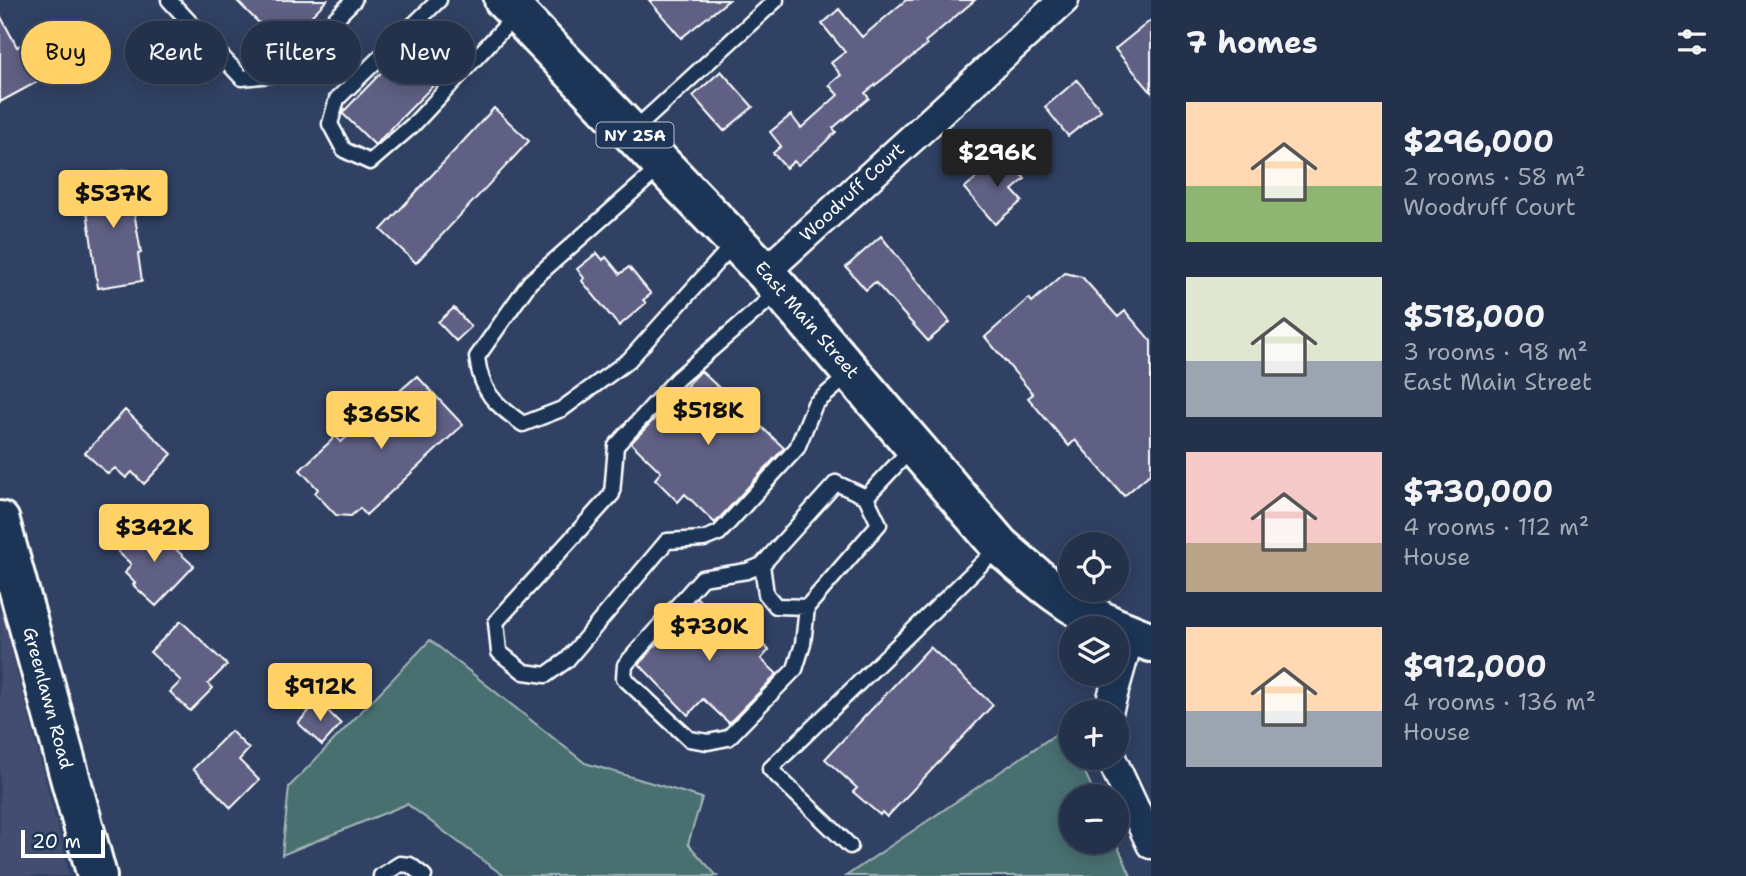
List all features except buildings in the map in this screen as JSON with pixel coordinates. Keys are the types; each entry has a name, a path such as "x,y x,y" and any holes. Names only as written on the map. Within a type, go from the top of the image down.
{"main road":[{"name":"East Main Street","path":"511,7 773,281 1000,546 1044,585 1089,616"},
{"name":"Greenlawn Road","path":"0,521 97,876"}],"street":[{"name":"Woodruff Court","path":"773,281 1064,0"},
{"path":"1117,770 1151,844"}],"lane":[{"path":"169,0 242,78 280,74 354,0"},
{"path":"439,0 337,99 330,124 344,150 370,162 414,124 488,46 511,7"},
{"path":"632,132 775,0"},
{"path":"664,164 530,282 477,357 479,376 494,404 523,424 562,409 629,360 736,241"},
{"path":"773,281 616,446 612,494 496,622 499,652 524,672 535,674 546,675 567,660 667,541 704,539 719,533 797,448 816,404 853,372"},
{"path":"866,497 914,446"},
{"path":"836,483 866,497 879,524 807,607 803,645 795,669 728,738 708,742 689,738 624,678 625,665 702,578 747,571 762,565 836,483"},
{"path":"850,846 770,769 1000,546"},
{"path":"762,565 766,594 776,606 807,607"},
{"path":"382,876 400,864 410,865 424,876"}],"shaded area":[{"path":"0,606 62,844 69,876 0,876"}],"green space":[{"path":"430,640 585,763 702,798 688,844 717,876 504,876 407,804 282,855 289,787"},
{"path":"1059,732 1059,770 1084,770 1090,784 1059,784 1059,854 1121,854 1131,876 846,876"}]}
